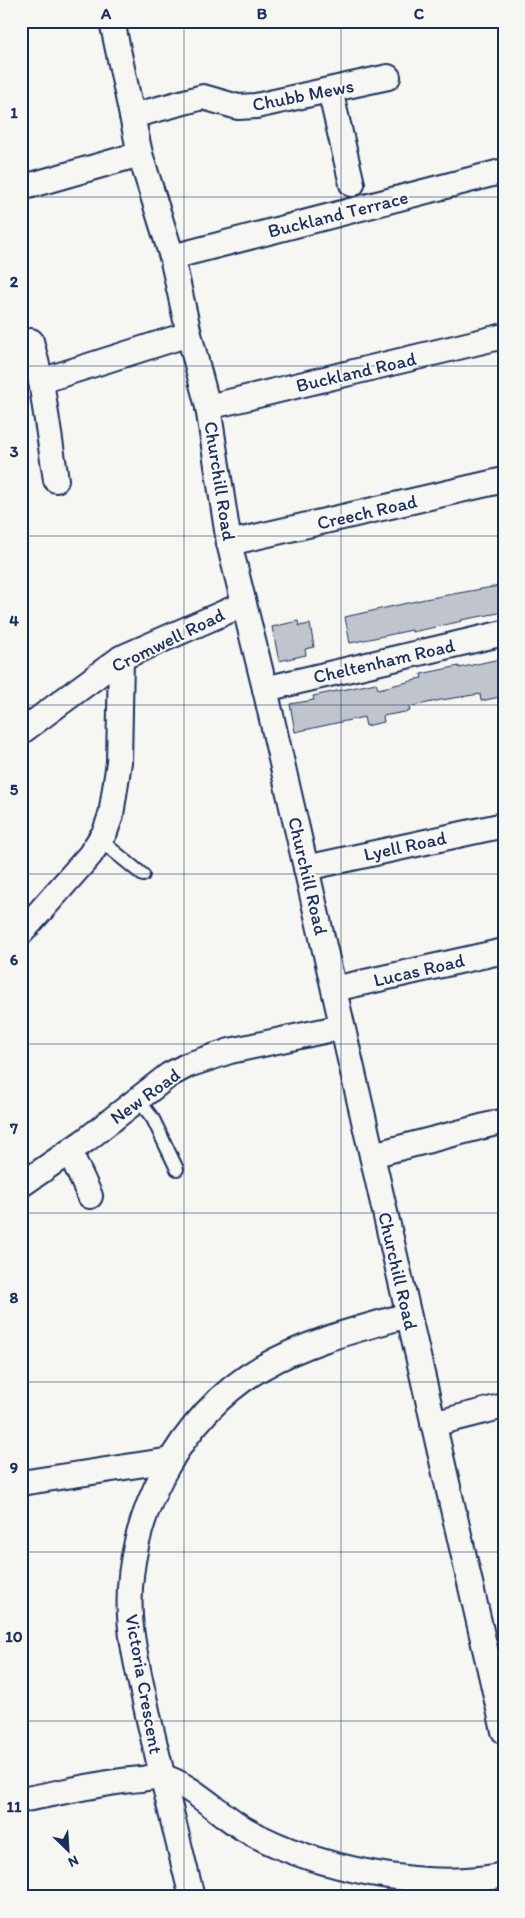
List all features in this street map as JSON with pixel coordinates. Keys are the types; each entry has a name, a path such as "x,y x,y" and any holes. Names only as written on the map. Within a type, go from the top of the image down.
{"street":[{"name":"Churchill Road","path":"112,21 140,154 172,256 189,334 208,407 229,542 265,689 504,1732"},
{"name":"Chubb Mews","path":"132,116 203,97 238,107 256,106 388,77"},
{"path":"330,90 352,184"},
{"path":"21,188 140,154"},
{"name":"Buckland Terrace","path":"172,256 504,171"},
{"path":"40,381 189,334"},
{"name":"Buckland Road","path":"208,407 504,336"},
{"path":"31,341 40,381 56,480"},
{"name":"Creech Road","path":"229,542 504,480"},
{"name":"Cromwell Road","path":"21,732 121,658 244,604"},
{"name":"Cheltenham Road","path":"265,689 504,633"},
{"path":"21,933 85,861 100,840 111,815 119,762 121,658"},
{"name":"Lyell Road","path":"306,868 504,825"},
{"name":"Lucas Road","path":"334,989 504,951"},
{"name":"New Road","path":"21,1185 70,1152 169,1075 188,1065 230,1051 342,1027"},
{"path":"372,1155 504,1121"},
{"path":"70,1152 90,1196"},
{"name":"Victoria Crescent","path":"408,1315 303,1347 262,1367 220,1399 185,1438 158,1484 142,1526 133,1562 130,1588 130,1616 135,1652 162,1777 183,1785 246,1830 305,1856 367,1872 431,1880 464,1880 504,1875"},
{"path":"433,1424 504,1406"},
{"path":"21,1483 171,1460"},
{"path":"21,1800 130,1780 162,1777 192,1897"}],"lane":[{"path":"100,840 143,875"},
{"path":"138,1099 153,1119 177,1169"}],"building":[{"path":"504,585 504,612 350,643 345,617 425,599"},
{"path":"298,621 299,626 310,624 314,647 305,649 306,655 279,661 272,627"},
{"path":"504,658 504,696 481,701 480,694 441,700 409,707 410,711 383,716 384,722 366,726 364,717 295,732 290,704 314,700 313,696 376,683 378,689 422,678 421,674"}]}
